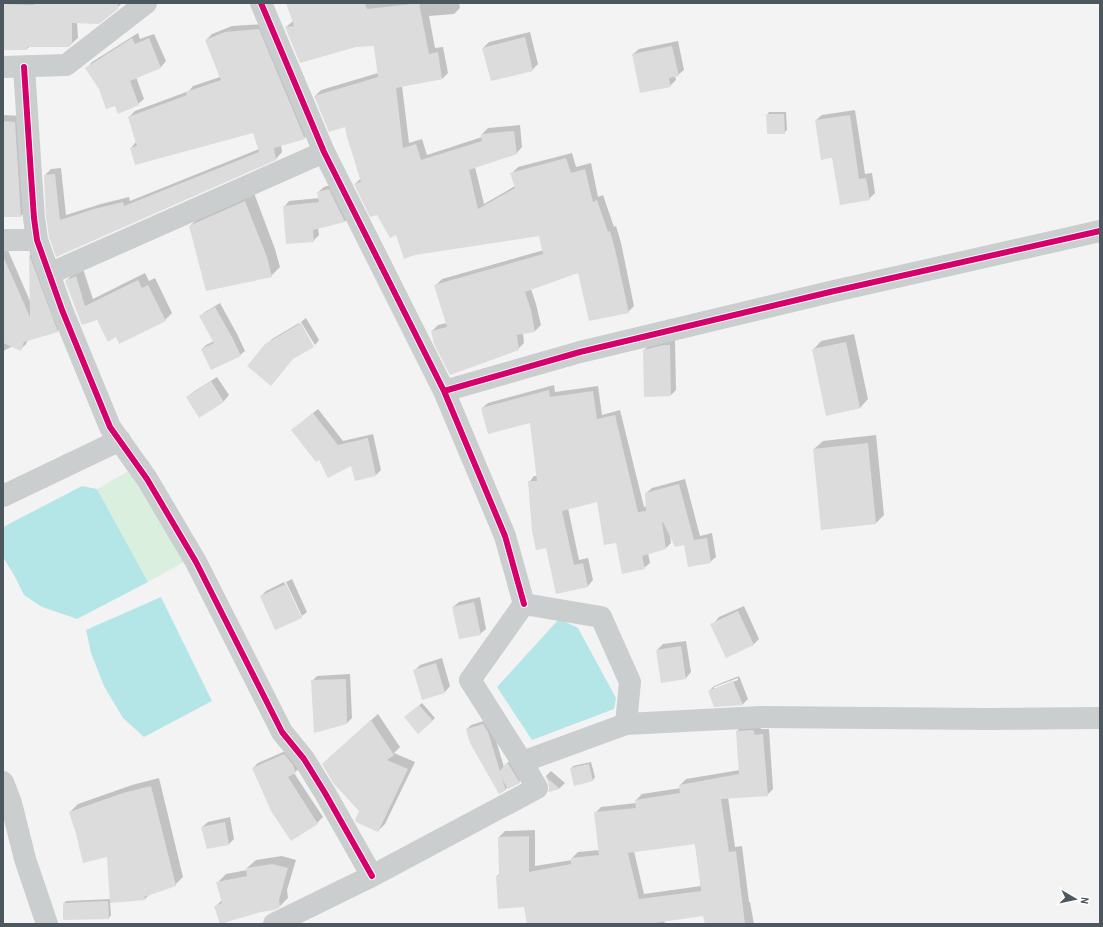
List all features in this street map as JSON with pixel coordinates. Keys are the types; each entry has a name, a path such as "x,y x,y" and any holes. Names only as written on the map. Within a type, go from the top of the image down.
{"street":[{"path":"146,3 66,65 14,67 30,175 37,240 62,310 110,427 147,479 196,562 282,732 304,759 372,876"},
{"path":"261,3 324,152 444,391 505,536 524,604"},
{"path":"49,274 324,152"},
{"path":"444,391 580,352 845,289 1100,231"},
{"path":"3,240 37,240"},
{"path":"3,496 120,440"},
{"path":"524,604 601,617 630,682 626,724"},
{"path":"274,924 372,876 537,788 470,680 524,604"},
{"path":"522,762 626,724 761,717 986,719 1100,718"},
{"path":"3,782 11,803 25,859 47,924"}],"green space":[{"path":"148,460 199,554 148,582 97,489"}],"water":[{"path":"82,486 97,489 148,582 77,619 42,607 24,595 3,557 3,530 5,526"},
{"path":"161,597 212,701 144,737 123,718 104,686 91,653 86,630"},
{"path":"559,619 578,628 616,698 614,709 532,740 497,687"}],"building":[{"path":"35,3 118,3 118,9 99,24 72,23 72,44 69,47 27,47 27,50 3,50 3,4 34,5"},
{"path":"286,3 365,3 367,9 419,3 429,54 438,52 442,79 396,88 403,148 416,144 421,160 482,141 481,134 514,131 517,154 469,170 478,209 515,188 510,173 566,158 571,173 585,169 593,202 597,200 608,232 610,231 629,313 589,321 578,273 525,292 531,310 535,332 517,335 519,350 450,375 434,344 431,331 447,327 434,285 543,254 539,236 415,255 404,259 396,235 390,238 377,215 370,217 354,184 361,182 345,127 329,132 314,96 378,77 374,46 356,47 300,63 285,27 294,26"},
{"path":"259,29 305,139 274,148 276,160 56,257 49,237 46,217 44,175 55,174 60,220 94,209 123,202 124,206 259,152 253,133 135,165 130,148 137,146 128,117 187,95 186,92 221,80 205,40 225,32"},
{"path":"525,37 533,71 491,81 482,48"},
{"path":"132,38 135,44 149,38 161,68 130,81 139,105 118,114 115,106 106,109 99,89 85,68"},
{"path":"672,46 679,76 669,78 671,87 640,93 632,54"},
{"path":"766,114 784,114 785,134 767,134"},
{"path":"850,115 859,179 866,178 870,200 840,205 832,158 821,160 815,120"},
{"path":"3,121 15,122 21,217 3,217"},
{"path":"329,189 345,222 313,230 314,242 286,244 283,206 319,202 317,192"},
{"path":"245,201 267,257 272,277 206,291 189,226"},
{"path":"29,254 58,332 24,342 21,351 3,343 3,256 30,317"},
{"path":"76,276 85,306 138,280 142,288 148,285 166,321 119,344 116,337 108,342 97,320 82,325 65,281"},
{"path":"215,307 241,356 211,370 201,349 214,343 199,316"},
{"path":"301,323 314,347 293,359 271,386 247,366 265,344"},
{"path":"846,342 860,408 826,416 812,349"},
{"path":"670,345 671,396 644,397 643,350"},
{"path":"211,381 224,402 199,418 186,397"},
{"path":"549,390 550,397 593,391 597,419 615,415 638,512 646,511 645,493 679,484 694,540 707,538 711,563 688,567 684,545 675,547 662,522 666,549 642,556 645,569 622,574 616,543 604,545 597,502 562,511 574,565 583,563 588,587 556,594 546,548 536,550 532,531 528,481 537,481 530,423 488,434 481,408"},
{"path":"313,413 338,445 368,438 376,476 355,481 351,466 328,478 319,460 316,462 291,430"},
{"path":"868,443 876,524 821,530 813,449"},
{"path":"286,584 302,618 275,630 260,596"},
{"path":"474,602 481,635 459,639 452,607"},
{"path":"738,611 754,645 726,658 710,624"},
{"path":"681,646 686,679 661,683 656,650"},
{"path":"436,663 445,693 422,700 413,670"},
{"path":"346,679 347,724 314,733 311,680"},
{"path":"733,681 743,705 714,707 708,691"},
{"path":"419,705 433,721 418,734 404,717"},
{"path":"371,720 394,755 387,760 408,769 378,832 356,822 355,820 359,811 334,784 322,764"},
{"path":"483,724 488,732 500,771 507,762 520,783 508,789 502,779 506,790 499,794 470,743 466,729"},
{"path":"753,730 755,735 763,734 768,796 721,799 729,852 736,851 745,924 705,924 703,916 647,924 527,924 524,907 498,909 496,876 499,876 498,837 529,836 529,872 571,864 571,858 599,855 594,812 636,808 635,800 680,793 679,785 739,774 736,731","holes":["695,844 701,891 639,899 628,853"]},
{"path":"284,754 293,765 296,773 288,777 318,824 291,841 271,811 252,768"},
{"path":"589,764 593,781 574,786 570,768"},
{"path":"545,776 560,789 548,792 548,782"},
{"path":"151,786 176,886 144,897 146,900 110,903 107,857 83,863 69,812 123,793"},
{"path":"225,822 229,845 207,849 201,827"},
{"path":"272,864 288,868 279,900 280,907 274,910 261,912 220,924 214,906 222,903 216,882 247,876 246,868"},
{"path":"108,901 109,919 63,920 63,903"}],"cycle path":[{"path":"261,3 324,152 444,391 505,536 524,604"},
{"path":"24,67 34,218 37,240 62,310 110,427 147,479 196,562 282,732 304,759 372,876"},
{"path":"444,391 580,352 830,292 1100,231"}]}
